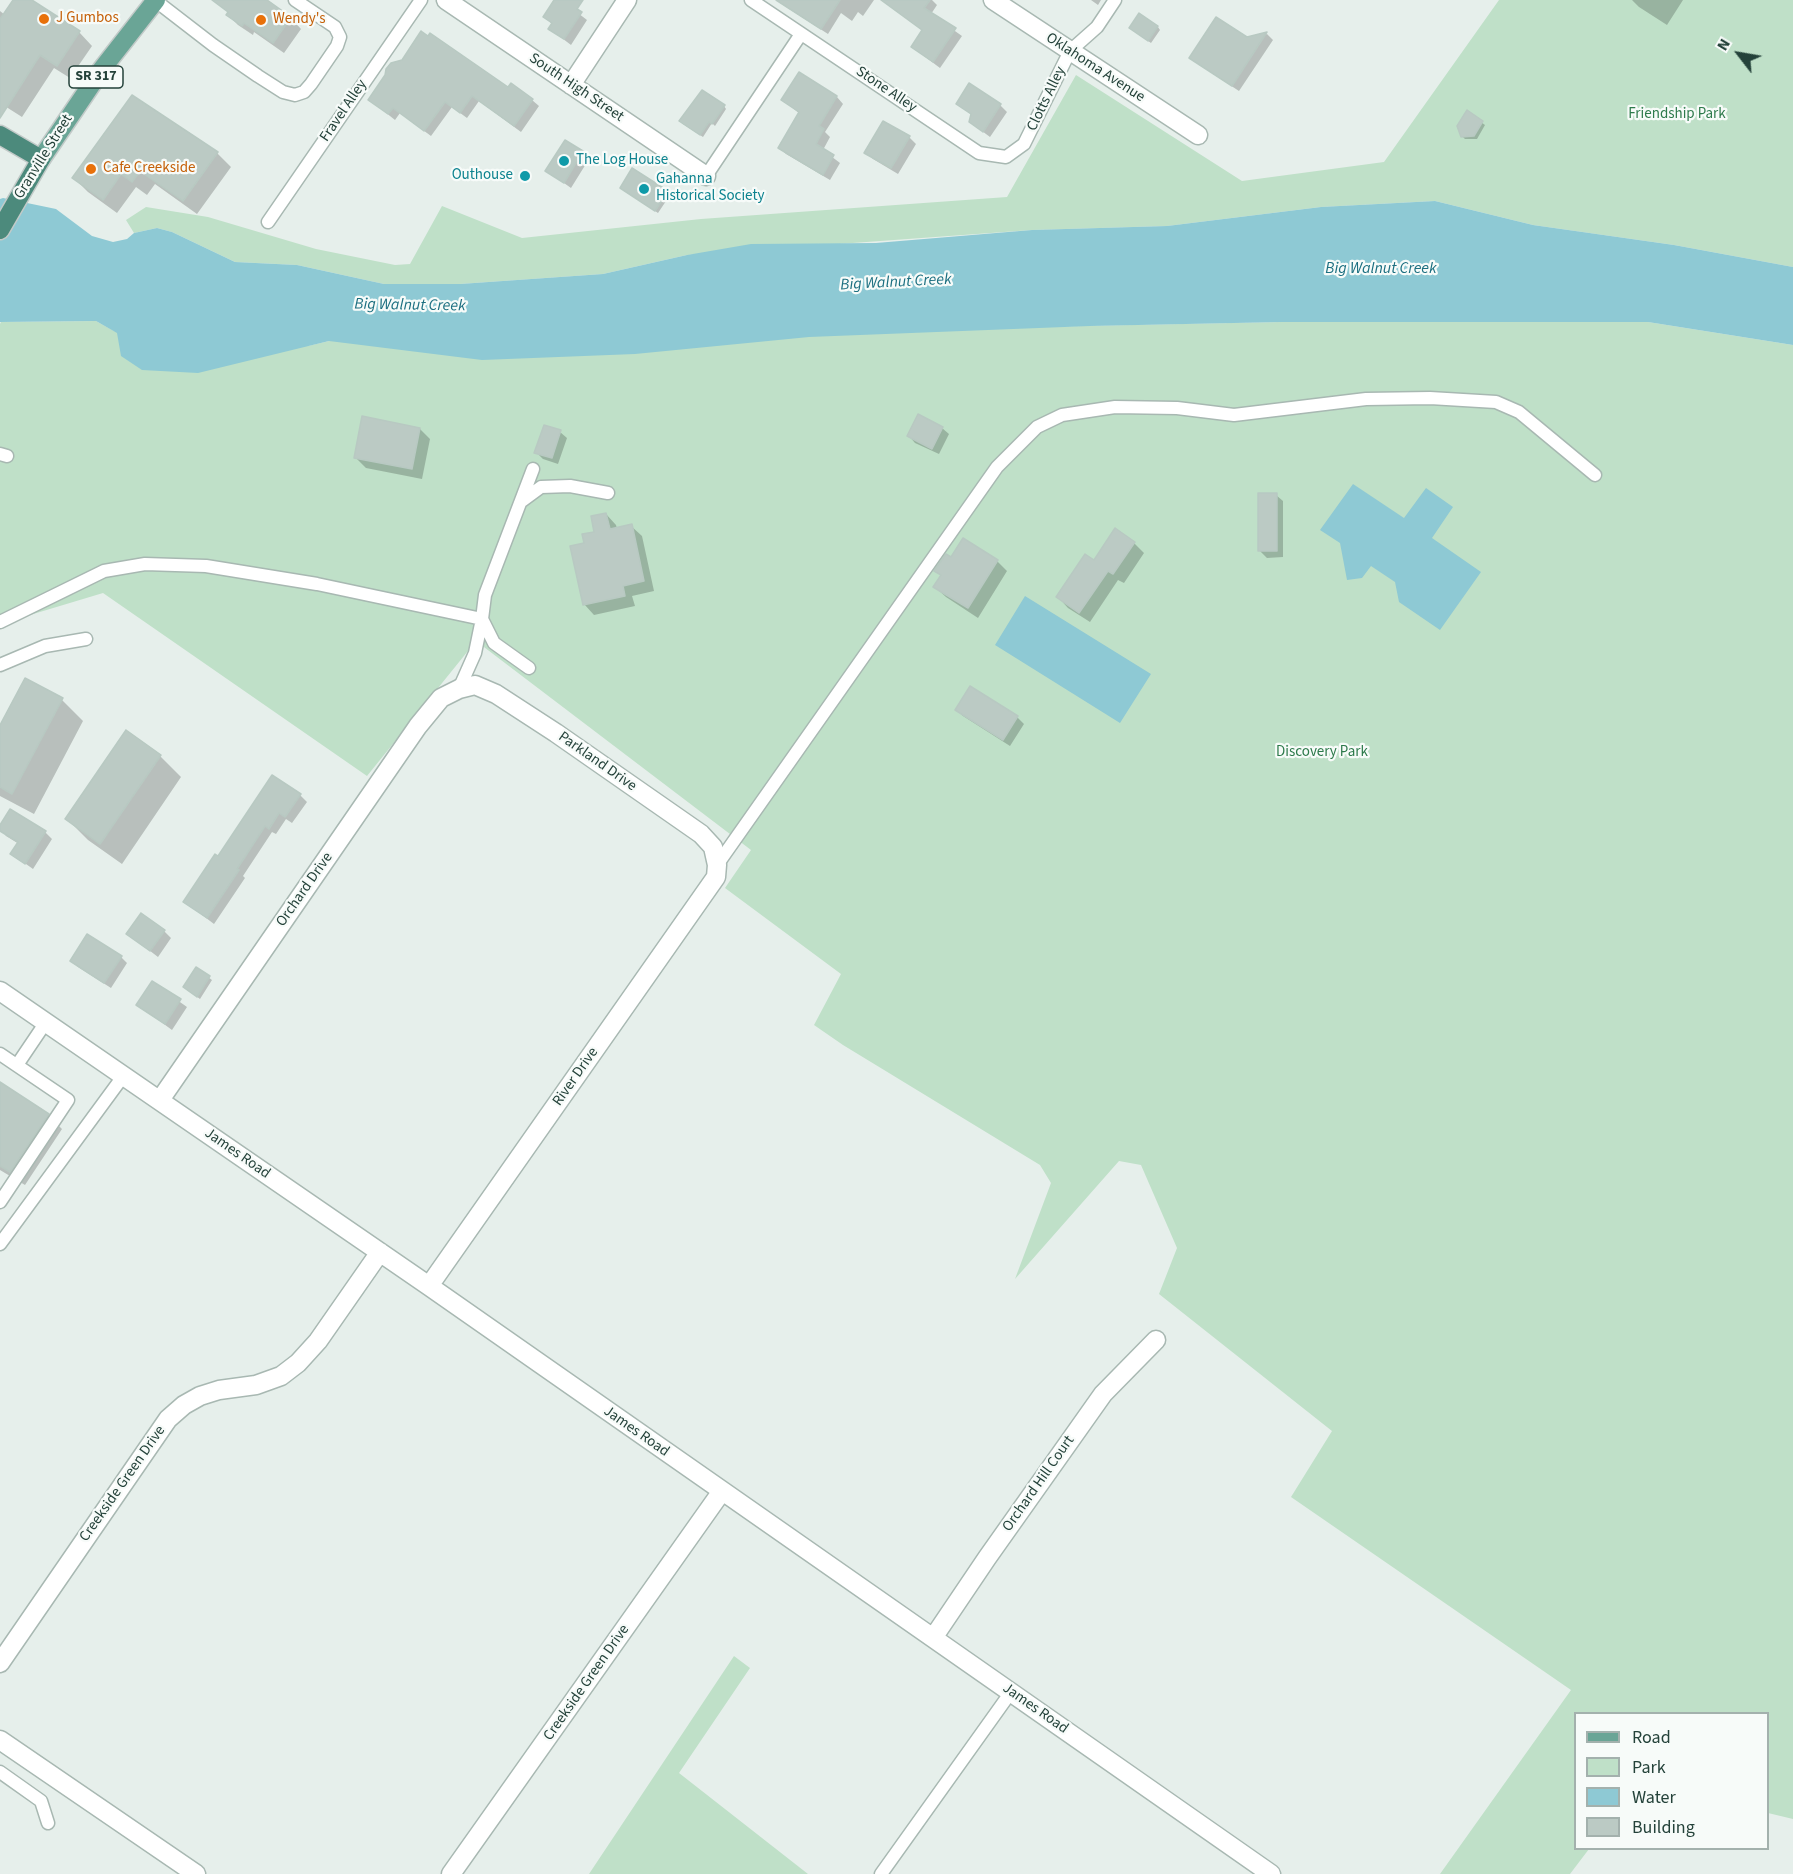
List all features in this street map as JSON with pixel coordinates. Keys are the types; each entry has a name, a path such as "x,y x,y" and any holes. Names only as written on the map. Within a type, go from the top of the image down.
{"highway":[{"path":"0,135 41,159"},
{"name":"Granville Street","path":"0,230 41,159"}],"main road":[{"name":"Granville Street","path":"41,159 102,69 156,0"}],"street":[{"name":"South High Street","path":"446,0 706,176"},
{"path":"571,85 627,0"},
{"name":"Oklahoma Avenue","path":"993,0 1198,135"},
{"name":"Parkland Drive","path":"459,688 474,686 496,694 556,733 701,834 713,847 717,865"},
{"name":"Orchard Drive","path":"160,1100 418,726 441,698 459,688"},
{"name":"River Drive","path":"429,1286 709,888 716,877 717,865"},
{"name":"James Road","path":"0,991 429,1286 1271,1874"},
{"name":"Creekside Green Drive","path":"0,1663 168,1419 184,1405 200,1396 219,1390 256,1385 281,1376 298,1363 318,1341 380,1252"},
{"name":"Orchard Hill Court","path":"933,1638 1103,1394 1156,1340"},
{"name":"Creekside Green Drive","path":"451,1874 722,1491"},
{"path":"0,1740 196,1874"}],"lane":[{"path":"156,0 213,45 258,76 283,92 295,95 304,92 311,84 337,46 340,37 335,27 295,0"},
{"name":"Fravel Alley","path":"268,222 421,0"},
{"name":"Stone Alley","path":"751,0 979,153 1006,156 1024,144"},
{"name":"Clotts Alley","path":"1024,144 1070,51 1097,27 1115,0"},
{"path":"706,176 801,34"},
{"path":"717,865 998,467 1037,427 1062,415 1115,407 1177,408 1234,415 1366,399 1430,398 1496,402 1519,412 1595,475"},
{"path":"459,688 475,653 485,595 533,470"},
{"path":"521,502 540,487 570,486 608,493"},
{"path":"0,622 104,571 145,564 207,566 317,584 482,619"},
{"path":"482,619 494,643 529,668"},
{"path":"0,665 45,646 86,639"},
{"path":"17,1065 46,1022"},
{"path":"0,1054 68,1100 0,1202"},
{"path":"0,1244 124,1075"},
{"path":"881,1874 1011,1692"},
{"path":"0,1772 41,1801 48,1823"}],"green space":[{"name":"Friendship Park","path":"1499,0 1793,0 1793,267 1674,245 1533,225 1435,201 1321,207 1167,226 1032,230 687,255 603,274 460,284 384,284 297,265 235,262 172,232 157,228 134,233 126,220 146,207 208,217 316,249 395,265 410,264 442,206 522,238 701,219 1007,197 1076,75 1242,181 1384,162"},
{"name":"Discovery Park","path":"96,321 114,331 308,346 329,341 1282,322 1648,322 1793,345 1793,1819 1769,1813 1769,1712 1574,1712 1574,1850 1588,1850 1570,1874 1440,1874 1571,1690 1291,1497 1332,1431 1159,1294 1177,1248 1141,1165 1119,1161 1015,1279 1051,1183 1040,1165 814,1025 841,974 725,888 751,850 476,641 367,776 103,593 0,624 1,322"},
{"path":"734,1656 750,1668 679,1773 808,1874 589,1874"}],"water":[{"name":"Big Walnut Creek","path":"0,199 56,209 92,236 113,242 127,239 134,233 157,228 172,232 235,262 297,265 384,284 460,284 603,274 687,255 751,244 876,243 1032,230 1167,226 1321,207 1435,201 1533,225 1674,245 1793,267 1793,345 1648,322 1282,322 1090,326 809,337 635,354 482,360 329,341 198,373 142,370 121,356 117,333 96,321 0,322"},
{"path":"1353,484 1404,518 1426,488 1453,507 1432,538 1481,572 1440,630 1399,602 1395,582 1371,566 1362,578 1347,580 1340,543 1320,530"},
{"path":"1025,596 1151,674 1120,723 995,645"}],"building":[{"path":"13,0 32,0 80,31 57,66 40,55 0,118 0,19"},
{"name":"Wendy's","path":"212,0 267,0 291,17 273,43 244,23 242,26 226,15 228,12"},
{"path":"554,0 583,0 577,9 582,12 564,39 548,29 552,23 543,17"},
{"path":"776,0 840,0 821,29"},
{"path":"881,0 930,0 924,8 956,28 933,62 911,47 922,30"},
{"path":"1139,13 1158,26 1148,41 1129,28"},
{"path":"1216,17 1247,37 1267,32 1232,86 1189,58"},
{"path":"421,31 428,36 430,33 508,87 511,83 533,99 514,126 472,96 460,113 445,102 424,131 393,108 388,114 368,100 385,75 386,69 391,63 402,60"},
{"path":"799,72 837,96 819,126 824,129 816,144 834,155 823,175 778,148 799,112 781,100"},
{"path":"969,83 1001,104 983,132 969,122 971,114 956,104"},
{"path":"702,90 725,105 712,124 709,122 700,135 679,121"},
{"path":"132,95 218,152 183,201 140,171 132,182 121,174 103,200 72,178"},
{"path":"1467,110 1483,121 1474,136 1461,137 1457,126"},
{"path":"883,121 910,136 891,168 864,153"},
{"name":"The Log House","path":"565,140 583,151 564,183 545,171"},
{"name":"Gahanna Historical Society","path":"632,168 668,191 655,211 620,188"},
{"path":"918,414 943,427 932,449 907,436"},
{"path":"362,416 420,428 412,469 354,458"},
{"path":"544,425 561,430 552,458 534,453"},
{"path":"1258,493 1277,493 1277,551 1258,551"},
{"path":"606,513 610,529 632,524 644,581 623,586 625,596 583,605 570,546 584,543 582,534 594,532 591,516"},
{"path":"1115,528 1135,542 1113,574 1108,571 1079,613 1056,597 1085,554 1094,560"},
{"path":"963,538 998,560 968,608 933,587 941,575 934,571 946,554 951,557"},
{"path":"25,678 63,698 12,794 0,787 0,725"},
{"path":"970,686 1018,716 1003,740 955,710"},
{"path":"126,730 161,755 100,844 65,819"},
{"path":"272,775 301,794 285,817 279,813 269,829 265,826 207,918 183,902 215,854 218,856"},
{"path":"10,809 46,831 25,864 10,854 18,842 0,831 0,825"},
{"path":"141,913 165,930 150,951 126,934"},
{"path":"87,934 122,956 104,983 70,961"},
{"path":"196,967 210,976 197,997 183,987"},
{"path":"152,981 181,999 165,1024 136,1005"},
{"path":"0,1082 49,1114 10,1172 0,1166"}],"place":[{"name":"J Gumbos","path":"44,19"},
{"name":"Wendy's","path":"261,20"},
{"name":"The Log House","path":"564,161"},
{"name":"Cafe Creekside","path":"91,169"},
{"name":"Outhouse","path":"525,176"},
{"name":"Gahanna Historical Society","path":"644,189"}]}
